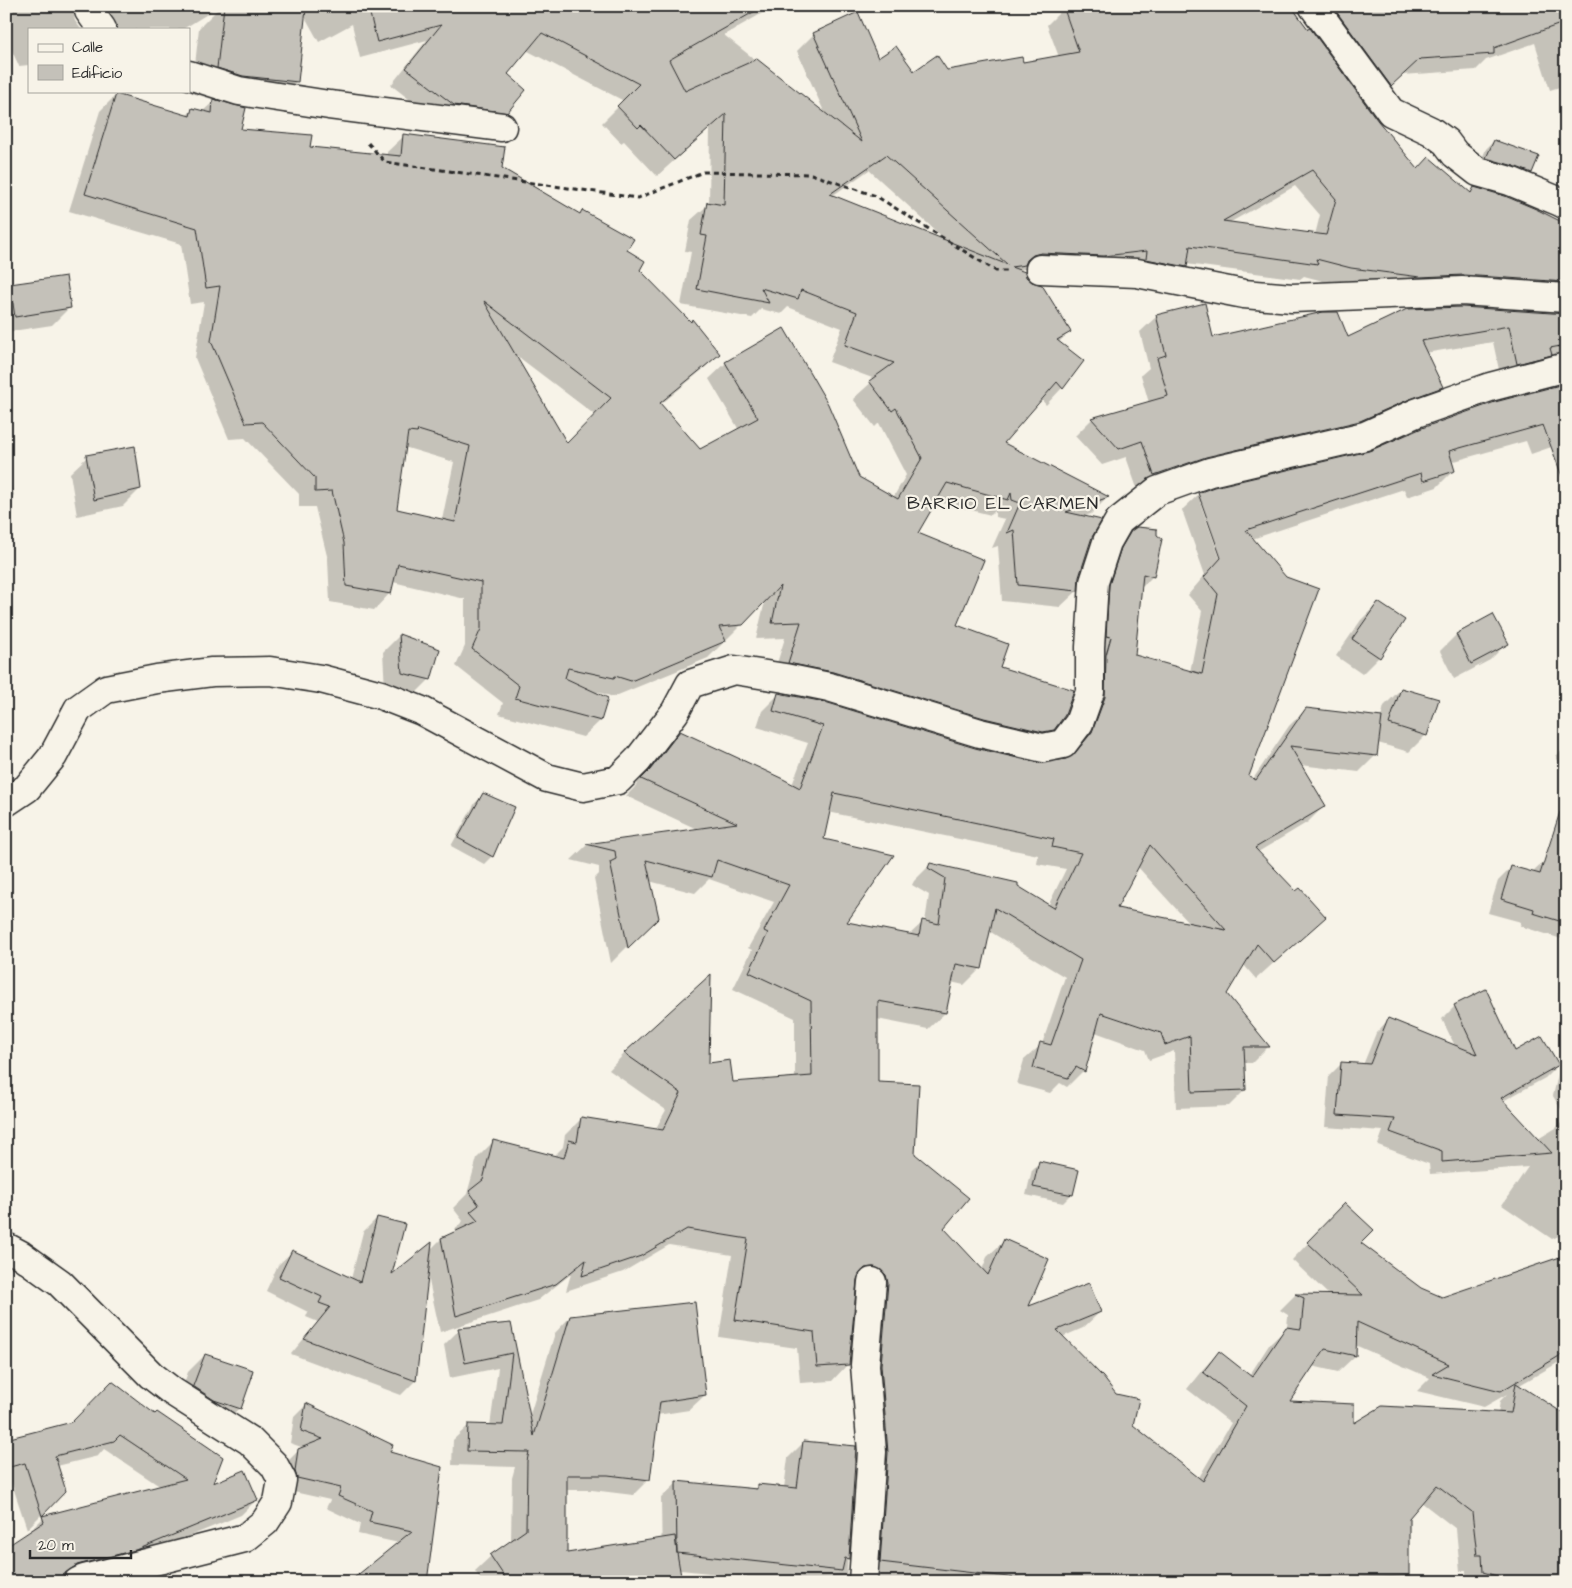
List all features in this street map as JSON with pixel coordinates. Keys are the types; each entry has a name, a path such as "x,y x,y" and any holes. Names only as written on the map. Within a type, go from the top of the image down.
{"street":[{"path":"88,6 89,11 101,28"},
{"path":"1312,6 1391,112 1431,131 1446,142 1455,154 1478,172 1510,181 1566,205"},
{"path":"190,75 239,91 328,105 502,127"},
{"path":"1040,269 1137,274 1244,294 1292,298 1462,291 1566,298"},
{"path":"6,802 27,788 53,756 78,709 106,690 157,679 212,672 270,671 321,679 381,695 422,711 547,778 583,787 618,780 638,760 675,712 690,684 734,670 829,687 980,733 1043,748 1063,744 1079,723 1090,692 1090,647 1094,582 1107,542 1119,521 1157,491 1210,472 1365,436 1416,413 1490,387 1566,367"},
{"path":"6,1247 21,1255 60,1283 150,1375 173,1392 250,1440 274,1465 282,1480 278,1502 274,1509 265,1522 245,1538 123,1568 78,1582"},
{"path":"863,1582 872,1452 865,1365 872,1282"}],"path":[{"path":"366,141 385,162 638,198 703,172 810,174 876,196 996,272 1040,269"}],"building":[{"path":"224,6 276,6 306,9 298,82 243,76 217,68"},
{"path":"368,6 764,6 669,60 685,91 757,59 862,142 813,33 858,12 878,58 896,46 914,71 937,55 947,70 1022,57 1023,62 1079,52 1063,6 1291,6 1308,29 1310,28 1378,121 1418,169 1429,157 1471,193 1474,187 1505,196 1566,224 1566,282 1463,275 1420,277 1351,268 1316,259 1318,264 1190,246 1187,267 1146,259 1147,251 1104,256 1041,253 1033,255 1027,260 1025,265 1011,267 1025,272 1026,277 1032,282 1042,285 1071,332 1057,340 1084,361 1063,389 1057,382 1004,443 1109,497 1066,512 1102,520 1092,537 1079,577 1078,591 1018,585 1014,530 1007,533 1020,503 1012,500 1011,493 1008,500 947,483 918,533 984,560 957,625 1008,644 1000,667 1074,690 1065,715 1054,730 1043,732 984,718 833,672 788,663 801,622 772,623 780,586 743,625 719,627 726,641 631,681 615,676 614,678 568,668 565,678 608,698 601,721 515,698 519,686 472,649 481,629 481,582 398,564 391,594 346,586 344,543 332,491 315,492 315,478 262,422 246,423 211,341 220,286 206,288 197,228 85,194 116,94 190,116 192,108 212,113 213,99 246,108 241,129 312,135 310,147 401,156 403,134 505,147 502,168 580,214 582,210 634,239 627,250 645,261 640,270 691,322 692,319 720,354 660,403 700,449 758,418 725,362 784,328 828,404 859,477 898,499 922,458 896,408 892,411 869,381 894,363 845,345 857,312 801,290 798,299 761,288 769,303 697,289 707,236 701,235 707,202 724,205 726,114 674,160 641,125 638,128 617,106 639,84 542,33 508,74 526,90 507,113 454,105 406,68 441,25 377,42","holes":["886,155 1008,265 830,194","1312,170 1336,199 1326,235 1223,221","484,301 611,398 567,443","418,430 470,446 455,522 397,509 408,432 417,433"]},
{"path":"1566,6 1566,22 1494,48 1494,54 1420,59 1391,86 1333,7"},
{"path":"1494,140 1539,156 1532,173 1486,158"},
{"path":"66,276 71,308 15,317 10,284"},
{"path":"1205,303 1213,337 1323,312 1338,312 1348,337 1407,309 1462,307 1566,314 1566,345 1550,348 1552,355 1517,364 1509,326 1421,341 1443,387 1360,421 1206,457 1154,475 1142,441 1119,449 1091,418 1168,396 1157,358 1166,355 1156,315"},
{"path":"1560,385 1566,403 1566,479 1563,479 1543,425 1449,451 1455,471 1423,481 1421,473 1246,530 1286,577 1319,589 1249,776 1256,780 1306,708 1382,717 1377,756 1290,746 1326,806 1255,848 1296,891 1300,888 1326,917 1274,963 1257,944 1227,994 1270,1047 1244,1047 1246,1090 1192,1092 1190,1036 1165,1045 1161,1033 1101,1013 1085,1072 1076,1067 1068,1078 1033,1068 1040,1042 1051,1045 1081,960 995,908 982,969 956,964 946,1013 878,1001 878,1082 919,1084 915,1154 969,1198 944,1228 988,1275 1004,1239 1049,1259 1029,1306 1089,1283 1101,1312 1057,1330 1103,1377 1116,1394 1139,1399 1133,1425 1203,1481 1246,1406 1203,1372 1219,1351 1252,1377 1286,1327 1301,1329 1304,1298 1295,1294 1363,1295 1307,1242 1345,1203 1374,1230 1361,1243 1421,1288 1442,1297 1566,1255 1566,1352 1501,1391 1432,1374 1449,1364 1357,1322 1356,1356 1325,1349 1290,1401 1354,1404 1354,1423 1382,1406 1511,1413 1516,1383 1566,1415 1566,1582 1517,1582 1483,1572 1482,1555 1477,1555 1472,1512 1437,1485 1409,1518 1409,1576 1333,1578 1332,1575 1269,1582 1051,1582 880,1562 888,1453 881,1365 888,1283 886,1275 874,1267 865,1268 857,1280 849,1365 817,1367 814,1332 735,1320 748,1239 687,1229 641,1256 582,1276 586,1260 556,1284 456,1316 441,1238 478,1221 470,1212 479,1205 469,1191 483,1180 493,1140 564,1158 569,1140 577,1142 581,1117 663,1130 681,1093 624,1053 711,974 709,1063 730,1060 733,1082 812,1076 811,1001 749,972 768,933 764,931 789,885 717,860 712,877 646,860 659,918 628,948 610,862 616,859 615,851 586,844 737,823 641,779 680,731 800,788 823,726 773,711 778,693 825,702 975,748 1039,763 1066,759 1075,753 1092,732 1105,697 1106,655 1111,637 1106,636 1109,585 1121,548 1131,531 1137,527 1157,529 1157,535 1162,539 1154,577 1143,574 1135,655 1202,674 1218,594 1204,577 1221,558 1198,493 1214,487 1369,451 1422,428 1495,402","holes":["834,793 1054,839 1052,847 1081,853 1054,908 1018,886 1018,883 930,863 928,868 945,878 939,924 922,920 919,936 847,922 894,855 824,839","1150,845 1226,930 1117,908"]},
{"path":"135,446 141,489 94,500 86,455"},
{"path":"1378,602 1405,620 1380,658 1352,639"},
{"path":"1493,614 1509,644 1471,664 1456,634"},
{"path":"399,634 440,649 431,680 402,673"},
{"path":"1401,688 1439,699 1427,736 1389,724"},
{"path":"483,793 515,807 493,857 458,838"},
{"path":"1560,812 1566,813 1566,923 1533,913 1534,909 1501,899 1511,866 1540,874"},
{"path":"1486,989 1515,1051 1542,1036 1559,1065 1501,1098 1552,1153 1442,1162 1442,1151 1390,1132 1395,1119 1337,1115 1341,1062 1370,1064 1388,1018 1477,1054 1454,1005"},
{"path":"1039,1161 1079,1170 1073,1195 1033,1187"},
{"path":"377,1217 405,1224 392,1274 432,1242 416,1381 304,1339 330,1307 319,1303 322,1297 279,1277 292,1250 360,1282"},
{"path":"695,1302 706,1395 660,1402 650,1480 608,1475 567,1475 567,1553 675,1536 682,1582 508,1582 490,1555 526,1530 527,1461 529,1452 467,1451 468,1424 503,1425 512,1353 465,1363 458,1328 511,1323 534,1436 570,1316"},
{"path":"205,1354 253,1370 241,1409 214,1400 193,1386"},
{"path":"112,1381 155,1414 157,1412 223,1457 213,1483 245,1470 258,1500 139,1549 77,1565 65,1573 62,1582 6,1582 6,1547 44,1522 42,1516 25,1463 6,1468 6,1439 72,1422","holes":["120,1435 186,1479 42,1516 66,1491 55,1456 114,1441"]},
{"path":"306,1403 393,1445 390,1452 442,1467 427,1582 349,1582 412,1531 369,1522 372,1511 338,1496 341,1488 297,1478 295,1471 298,1449 323,1439 301,1431"},
{"path":"803,1441 856,1446 849,1559 845,1558 842,1571 677,1553 676,1481 757,1489 757,1484 797,1488"}],"district":[{"name":"BARRIO EL CARMEN","path":"1003,503"}]}
